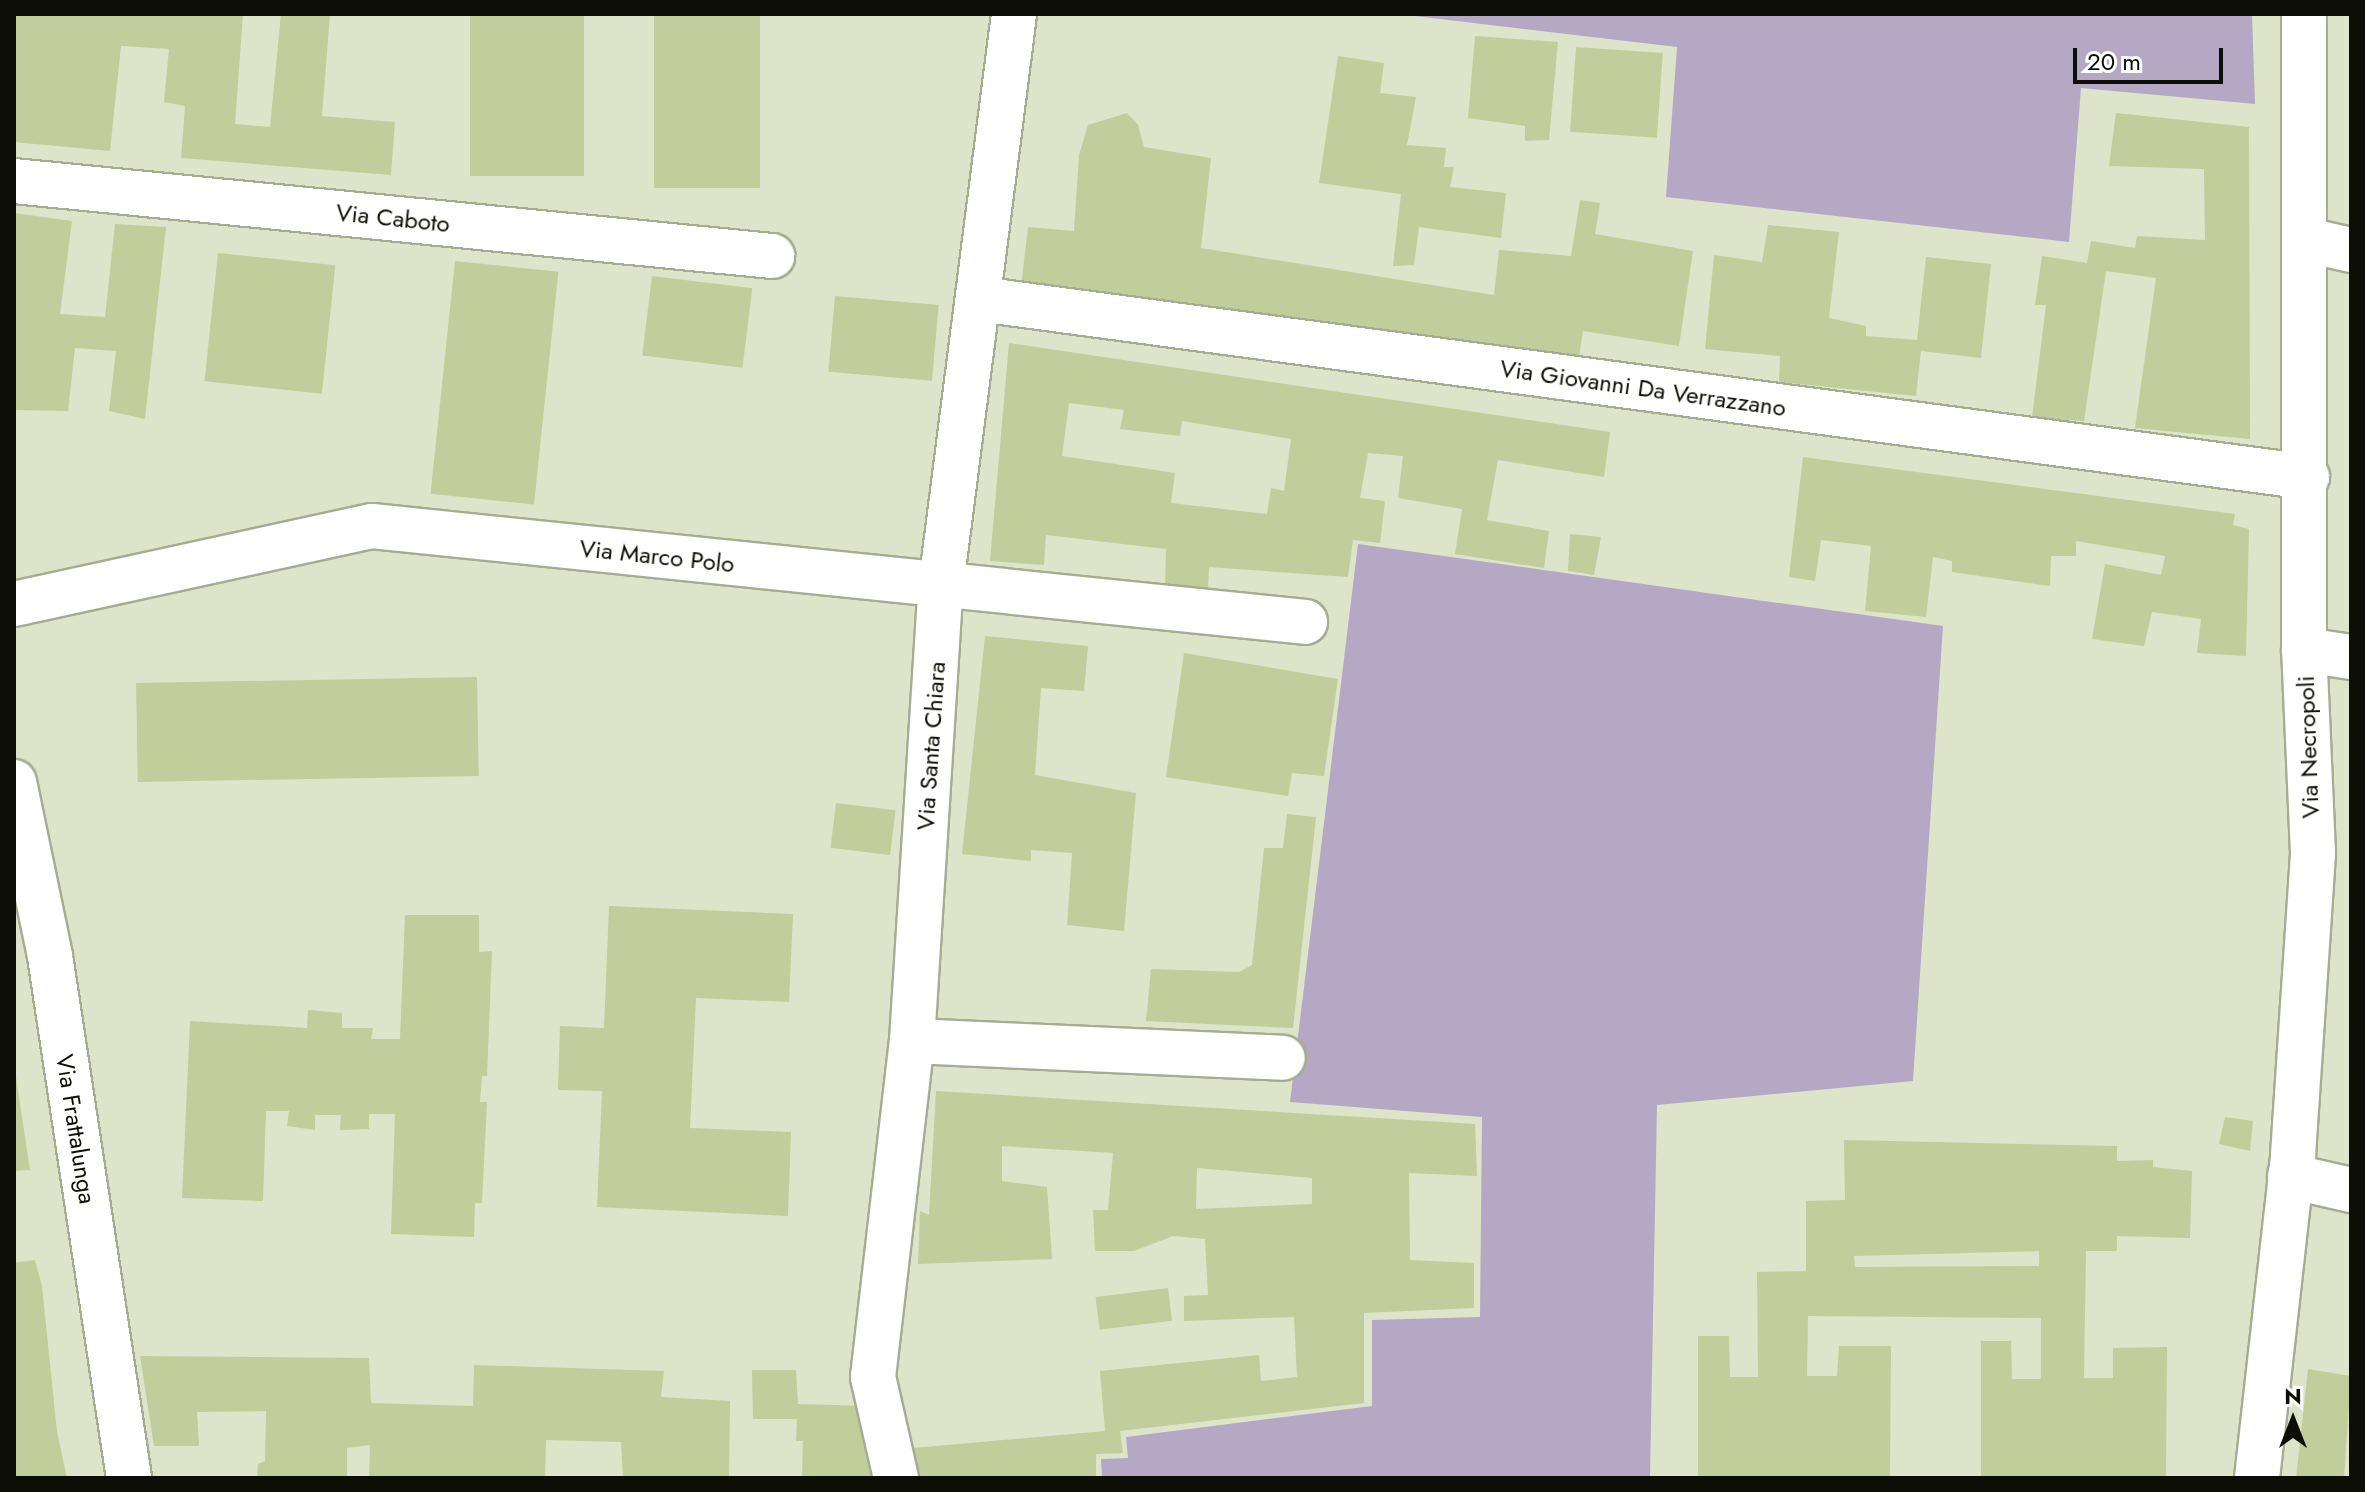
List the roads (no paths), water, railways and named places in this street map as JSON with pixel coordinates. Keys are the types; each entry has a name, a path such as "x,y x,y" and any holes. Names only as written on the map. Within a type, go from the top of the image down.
{"street":[{"name":"Via Santa Chiara","path":"896,1478 873,1377 912,1041 941,585 1014,14"},
{"name":"Via Necropoli","path":"2257,1478 2292,1166 2313,853 2304,650 2307,240 2304,14"},
{"name":"Via Caboto","path":"14,181 772,256"},
{"path":"2307,240 2351,250"},
{"name":"Via Giovanni Da Verrazzano","path":"979,299 2307,477"},
{"name":"Via Marco Polo","path":"14,604 372,526 1305,622"},
{"path":"2304,650 2351,657"},
{"name":"Via Frattalunga","path":"14,782 50,956 129,1478"},
{"path":"912,1041 1283,1058"},
{"path":"2292,1166 2351,1166"},
{"path":"2292,1166 2351,1190"}]}
